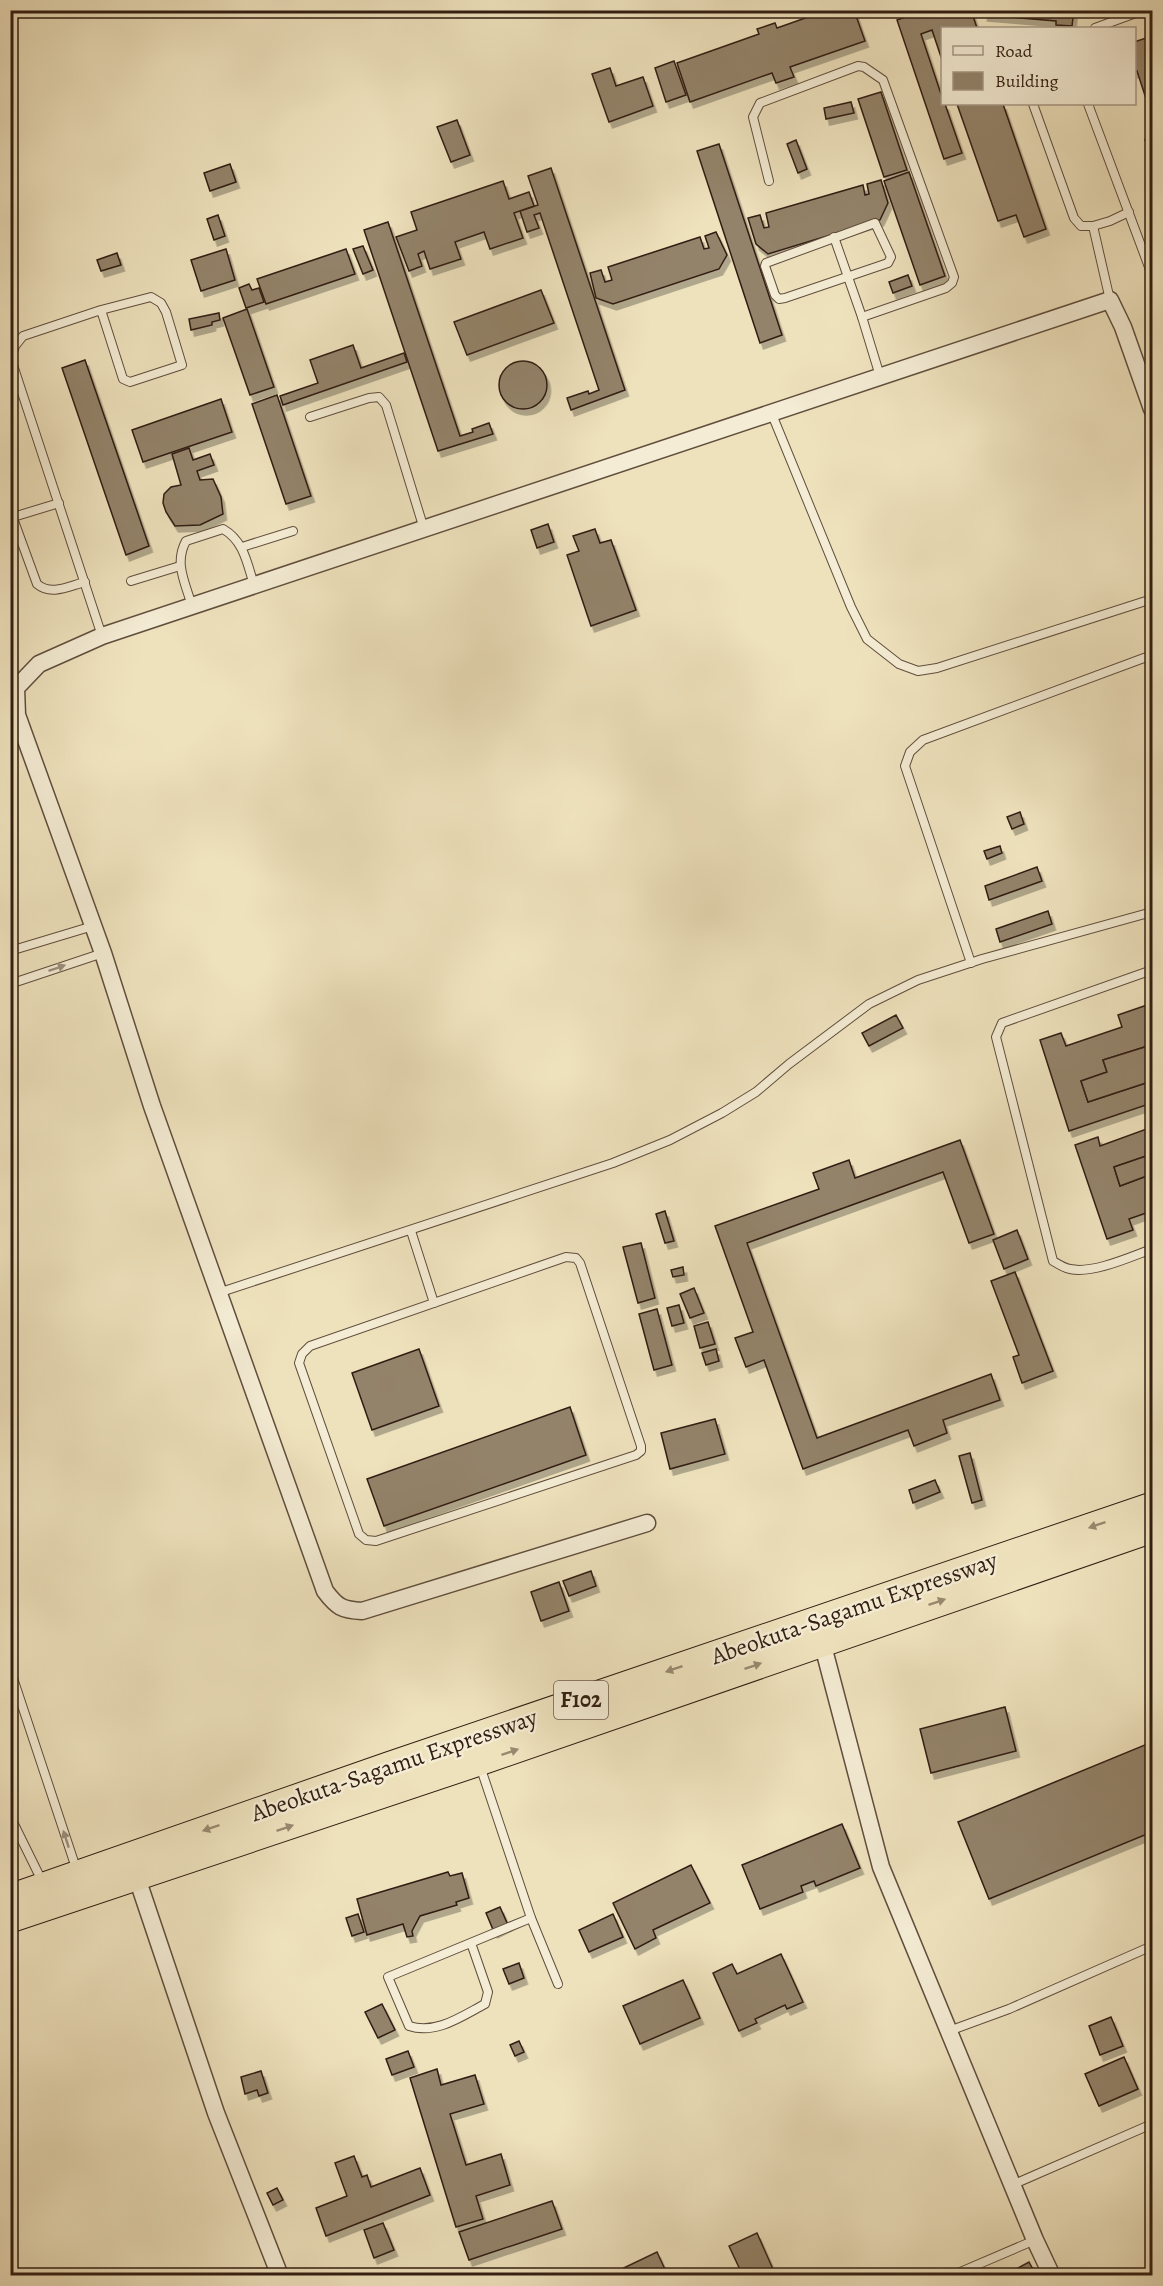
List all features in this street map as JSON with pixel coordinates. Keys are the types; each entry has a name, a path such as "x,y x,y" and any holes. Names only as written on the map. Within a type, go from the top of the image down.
{"highway":[{"name":"Abeokuta-Sagamu Expressway","path":"10,1919 45,1896 388,1766 1152,1506"},
{"name":"Abeokuta-Sagamu Expressway","path":"78,1885 137,1878 479,1762 1152,1528"},
{"name":"Abeokuta-Sagamu Expressway","path":"10,1898 45,1896"}],"street":[{"path":"647,1523 362,1611 347,1610 335,1604 325,1591 152,1106 103,953 17,715 13,681 39,664 102,636 1110,300 1123,327 1152,409"},
{"path":"822,1642 881,1867 1012,2185 1052,2276"},
{"path":"137,1878 216,2113 280,2276"}],"lane":[{"path":"1098,27 1144,10"},
{"path":"769,181 753,117 760,103 858,66 864,67 883,80 954,277 952,283 946,288 862,316"},
{"path":"1033,105 1074,218 1081,226 1093,226 1129,212"},
{"path":"1088,105 1152,275"},
{"path":"875,223 891,260 848,277 779,299 775,295 765,266 771,259 875,223"},
{"path":"1093,226 1110,300"},
{"path":"834,237 880,376"},
{"path":"101,310 123,379 126,382 182,365 183,362 166,312 160,303 151,297 101,310 23,336 15,346 11,359 14,376 59,503 102,636"},
{"path":"310,417 369,398 379,397 386,405 423,529"},
{"path":"771,412 851,607 867,639 899,664 918,671 937,668 1152,599"},
{"path":"59,503 11,515 37,584 50,591 85,582"},
{"path":"192,606 180,566 180,552 186,540 223,529 234,535 242,547 254,585"},
{"path":"242,547 293,531"},
{"path":"131,581 180,566"},
{"path":"971,963 905,766 910,752 923,740 1152,655"},
{"path":"218,1293 613,1163 670,1140 756,1092 869,1004 918,980 1152,912"},
{"path":"10,951 93,927"},
{"path":"10,984 103,953"},
{"path":"1152,970 1002,1023 996,1037 1053,1261 1069,1269 1081,1270 1152,1249"},
{"path":"411,1231 434,1303"},
{"path":"566,1257 576,1258 580,1263 641,1451 636,1455 376,1541 366,1540 358,1534 299,1363 302,1354 310,1347 434,1303 566,1257"},
{"path":"10,1670 78,1885"},
{"path":"479,1762 531,1918 558,1984"},
{"path":"10,1816 45,1896"},
{"path":"471,1943 488,1992 485,2004 449,2024 420,2029 410,2026 388,1977 531,1918"},
{"path":"949,2031 1009,2009 1152,1946"},
{"path":"1012,2185 1152,2124"},
{"path":"951,2276 1035,2240"}],"building":[{"path":"828,10 854,10 865,41 790,67 794,77 776,83 772,73 690,102 677,63 759,34 757,29 775,23 777,28"},
{"path":"925,10 971,10 977,27 941,27 941,57 932,30 921,34 941,94 941,105 945,105 962,153 944,159 897,20"},
{"path":"984,10 1074,10 1072,26 1056,25 1056,21 984,15"},
{"path":"1152,36 1152,117 1136,71 1136,41"},
{"path":"674,61 686,95 666,102 655,68"},
{"path":"610,68 616,86 643,77 653,106 609,122 592,74"},
{"path":"881,92 907,170 884,177 858,99"},
{"path":"851,102 854,113 826,119 824,108"},
{"path":"957,105 1003,105 1046,229 1024,237 1016,215 998,221"},
{"path":"457,120 470,155 451,162 437,127"},
{"path":"1152,137 1152,159 1145,140"},
{"path":"796,140 807,169 798,173 787,144"},
{"path":"719,144 782,335 760,343 697,151"},
{"path":"230,164 236,182 210,191 204,173"},
{"path":"551,168 625,390 571,410 567,398 599,390 540,213 534,215 539,228 527,232 520,211 538,205 528,176"},
{"path":"909,172 945,276 920,285 884,181"},
{"path":"881,180 888,203 880,220 768,254 756,244 748,218 760,215 764,228 769,227 766,213 863,185 865,195 869,194 867,184"},
{"path":"503,181 509,199 529,192 534,206 514,213 523,238 490,249 484,232 455,242 461,259 430,269 424,251 418,254 422,266 409,271 396,237 417,230 411,212"},
{"path":"218,215 225,236 214,240 207,219"},
{"path":"388,222 460,436 489,423 493,434 438,451 364,230"},
{"path":"716,232 727,255 719,269 613,304 596,298 590,273 601,270 605,282 612,280 608,267 700,237 704,249 709,248 705,236"},
{"path":"363,246 373,270 363,274 353,249"},
{"path":"226,249 235,280 201,291 191,260"},
{"path":"346,249 355,274 266,304 257,279"},
{"path":"117,253 121,265 101,271 97,260"},
{"path":"908,275 912,286 893,293 889,282"},
{"path":"249,284 252,290 259,288 264,302 246,308 239,288"},
{"path":"541,290 554,323 467,355 454,322"},
{"path":"247,309 274,387 250,395 223,318"},
{"path":"219,313 220,320 212,322 212,325 191,330 189,319"},
{"path":"353,345 361,368 404,353 407,362 283,405 280,396 318,383 310,360"},
{"path":"85,360 149,546 126,555 62,368"},
{"path":"518,361 528,361 540,368 547,380 547,390 540,402 528,409 518,409 503,398 499,390 499,380 510,365"},
{"path":"277,395 311,496 286,504 252,404"},
{"path":"221,399 232,432 143,462 132,430"},
{"path":"189,448 193,460 210,454 214,465 197,471 200,480 213,479 221,497 223,514 200,525 175,526 166,512 163,503 164,494 171,487 181,485 172,454"},
{"path":"548,524 554,542 537,548 531,530"},
{"path":"595,529 600,543 611,540 636,610 591,626 567,555 579,551 573,536"},
{"path":"1020,812 1024,824 1012,829 1007,817"},
{"path":"1000,846 1002,853 987,859 984,851"},
{"path":"1037,867 1042,881 989,900 985,886"},
{"path":"1048,911 1052,924 1000,942 996,929"},
{"path":"1147,1005 1150,1016 1152,1015 1152,1059 1148,1046 1103,1060 1107,1072 1081,1081 1088,1102 1152,1081 1152,1103 1069,1131 1040,1040 1061,1033 1066,1046 1122,1027 1118,1015"},
{"path":"896,1015 903,1028 869,1046 862,1033"},
{"path":"1148,1046 1152,1059 1152,1081 1088,1102 1081,1081 1107,1072 1103,1060"},
{"path":"1152,1127 1152,1154 1114,1167 1120,1186 1152,1174 1152,1211 1129,1219 1133,1230 1107,1239 1075,1145 1098,1137 1100,1146"},
{"path":"960,1140 994,1234 969,1243 943,1172 747,1243 817,1438 991,1374 1000,1400 943,1420 947,1433 914,1446 908,1430 803,1469 764,1360 746,1367 735,1338 753,1332 715,1226 819,1189 813,1173 849,1160 855,1178"},
{"path":"1152,1154 1152,1174 1120,1186 1114,1167"},
{"path":"665,1211 674,1241 665,1243 656,1214"},
{"path":"1017,1230 1028,1259 1004,1269 993,1240"},
{"path":"641,1243 655,1298 638,1303 623,1247"},
{"path":"683,1267 684,1275 673,1277 671,1270"},
{"path":"1015,1272 1053,1371 1022,1383 1013,1357 1019,1355 991,1281"},
{"path":"694,1288 704,1313 690,1318 680,1294"},
{"path":"679,1305 684,1323 672,1326 667,1308"},
{"path":"657,1309 672,1365 654,1370 639,1314"},
{"path":"708,1322 715,1344 700,1348 694,1326"},
{"path":"419,1349 439,1406 372,1430 352,1373"},
{"path":"716,1349 719,1361 706,1365 702,1353"},
{"path":"570,1407 586,1455 384,1526 367,1479"},
{"path":"715,1419 725,1454 670,1469 661,1433"},
{"path":"970,1453 982,1500 972,1503 959,1456"},
{"path":"935,1480 940,1492 913,1503 909,1490"},
{"path":"591,1571 596,1586 569,1596 563,1581"},
{"path":"559,1582 569,1611 541,1621 531,1592"},
{"path":"1005,1707 1016,1751 931,1773 920,1729"},
{"path":"1152,1742 1152,1832 989,1899 958,1822"},
{"path":"842,1824 860,1868 816,1886 814,1881 801,1886 803,1892 760,1909 742,1865"},
{"path":"691,1865 710,1903 653,1930 656,1938 635,1949 613,1903"},
{"path":"448,1872 450,1876 462,1873 469,1898 456,1902 457,1905 420,1916 412,1931 413,1936 407,1937 403,1924 367,1935 357,1899"},
{"path":"500,1907 508,1925 494,1932 486,1913"},
{"path":"358,1914 364,1932 352,1936 346,1918"},
{"path":"613,1914 623,1937 589,1952 579,1930"},
{"path":"781,1954 803,2002 787,2009 785,2005 755,2019 757,2023 739,2031 713,1973 732,1964 737,1974"},
{"path":"519,1963 524,1978 509,1984 503,1969"},
{"path":"683,1980 700,2018 640,2044 623,2006"},
{"path":"382,2004 395,2030 378,2038 365,2012"},
{"path":"1111,2017 1123,2046 1100,2055 1089,2026"},
{"path":"519,2041 524,2052 515,2056 510,2045"},
{"path":"408,2051 414,2067 392,2075 386,2059"},
{"path":"1124,2057 1138,2089 1099,2106 1085,2074"},
{"path":"437,2069 441,2085 475,2075 484,2104 450,2114 466,2165 501,2154 510,2185 476,2196 483,2219 456,2227 410,2078"},
{"path":"261,2071 268,2093 259,2096 257,2090 245,2094 241,2077"},
{"path":"354,2156 362,2177 367,2175 371,2187 420,2168 430,2195 326,2236 316,2208 347,2196 335,2163"},
{"path":"277,2188 283,2200 273,2205 267,2193"},
{"path":"552,2201 562,2229 469,2260 459,2232"},
{"path":"383,2223 394,2250 374,2258 364,2230"},
{"path":"757,2233 776,2276 743,2276 729,2246"},
{"path":"657,2252 668,2276 607,2276"},
{"path":"1029,2262 1034,2271 1019,2276 1016,2269"}]}
